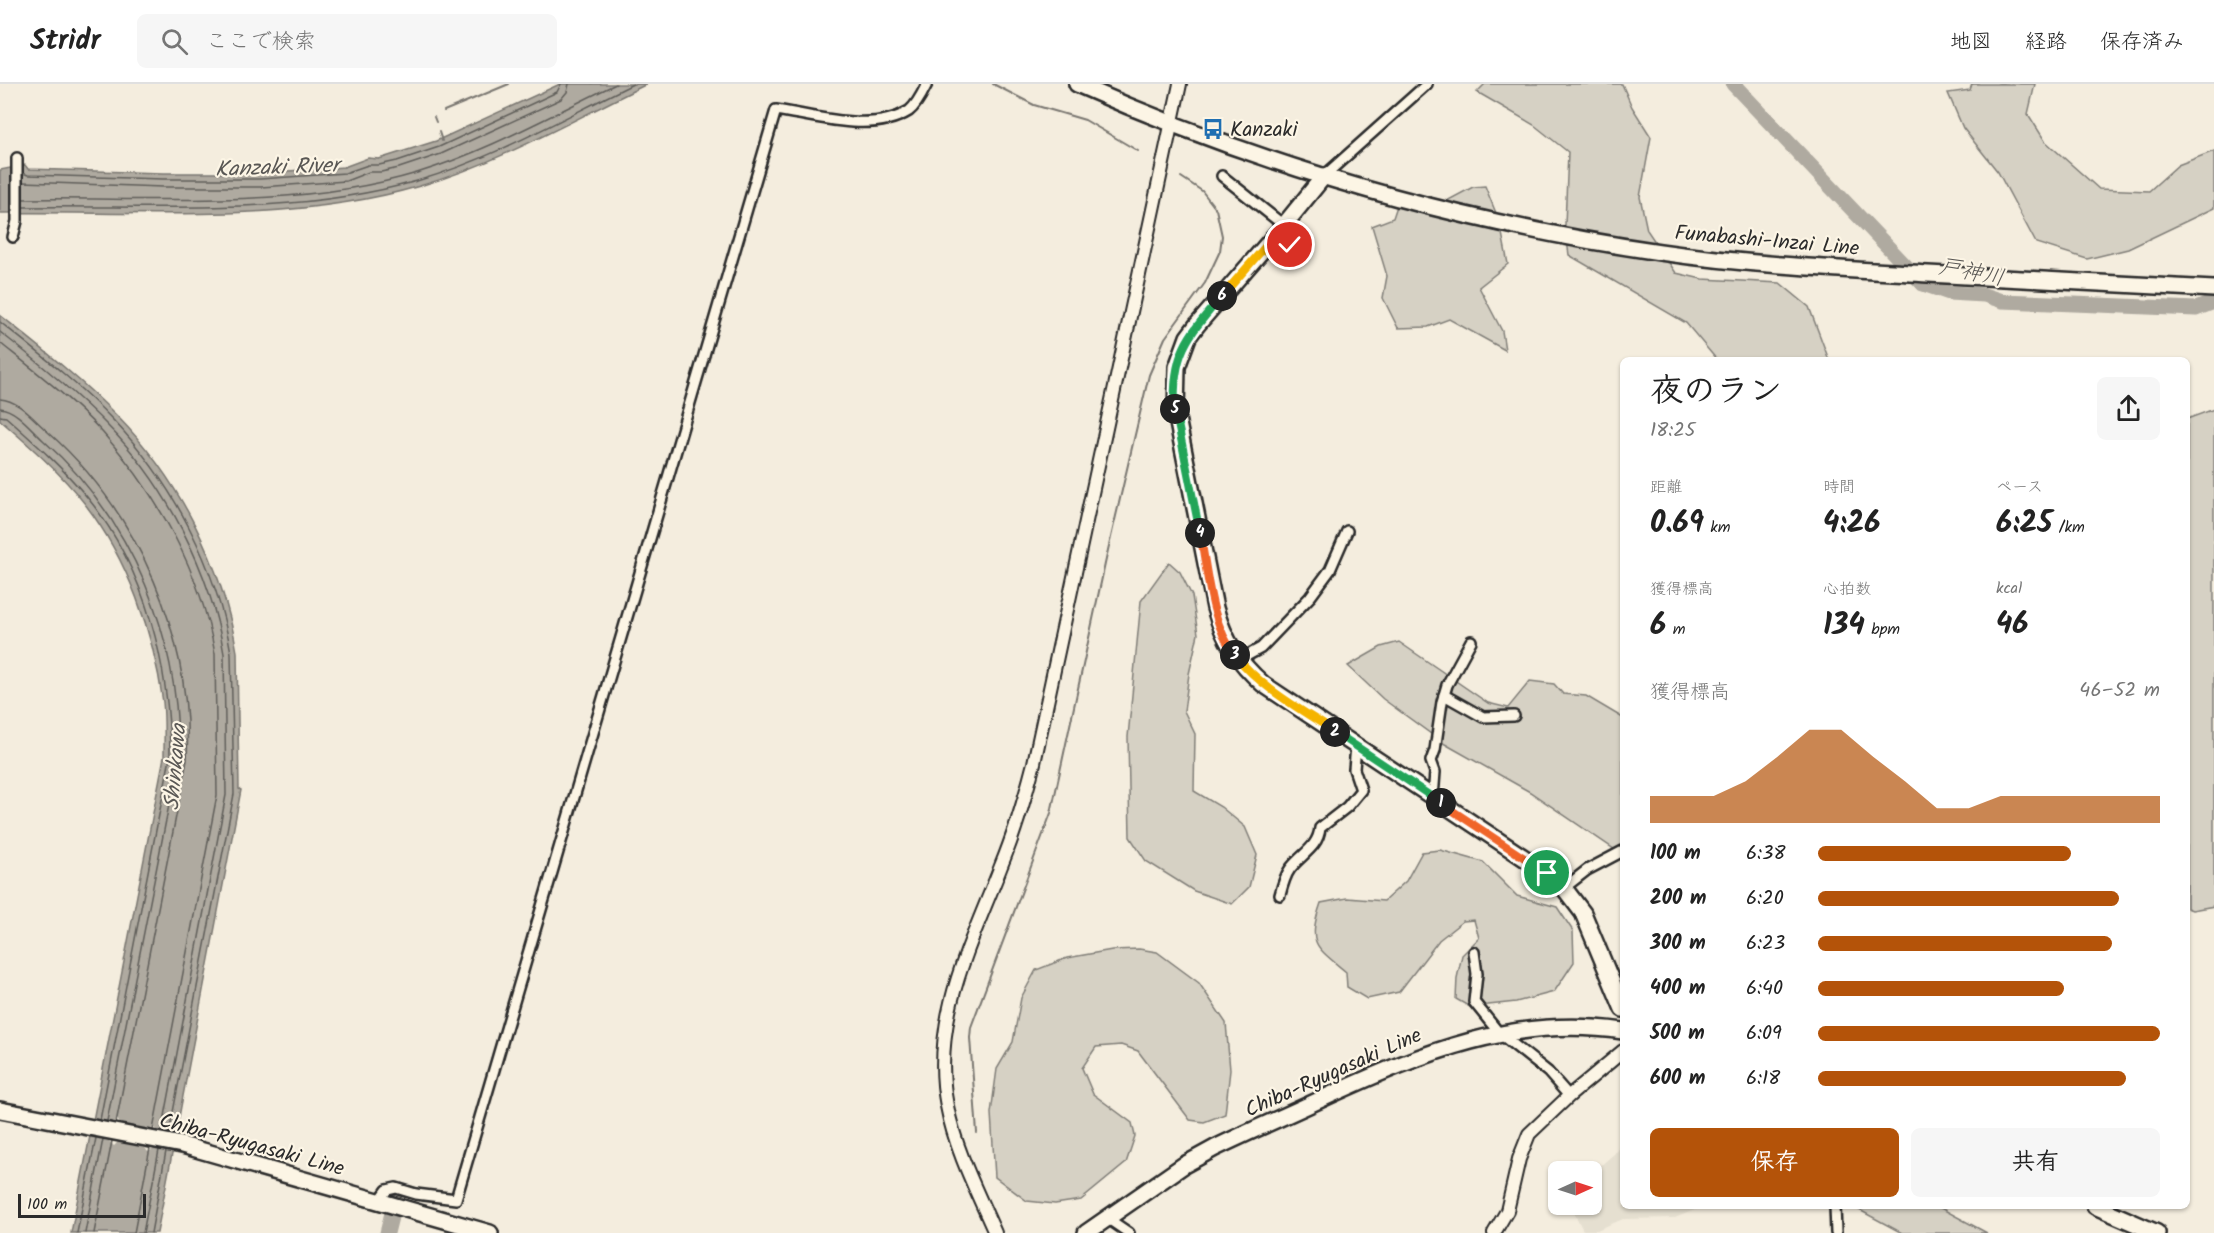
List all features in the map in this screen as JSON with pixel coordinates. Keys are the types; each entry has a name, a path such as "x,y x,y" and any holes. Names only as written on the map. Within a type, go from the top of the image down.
{"main road":[{"path":"1077,84 1172,123 1324,176 1197,325 1188,337 1176,372 1176,412 1215,608 1224,637 1239,660 1263,684 1547,873 1564,888 1583,913 1620,1002"},
{"name":"Funabashi-Inzai Line","path":"1324,176 1484,218 1660,252 1792,266 2214,289"},
{"name":"Chiba-Ryugasaki Line","path":"1086,1233 1184,1165 1248,1132 1419,1056 1447,1046 1522,1029 1566,1028 1620,1031"},
{"name":"Chiba-Ryugasaki Line","path":"0,1110 179,1145 490,1233"},
{"path":"2102,1209 2157,1233"}],"street":[{"path":"389,1203 387,1190 396,1188 416,1194 456,1199 776,110 846,120 881,120 911,110 927,84"},
{"path":"995,1233 950,1120 942,1076 944,1030 953,992 1013,835 1034,763 1180,84"},
{"path":"1324,176 1427,84"},
{"path":"13,237 17,221 17,158"},
{"path":"1222,176 1285,224 1293,236 1287,249"},
{"path":"1239,660 1261,648 1311,597 1330,570 1347,531"},
{"path":"1433,798 1435,772 1431,760 1444,695 1461,656 1471,641"},
{"path":"1444,695 1483,717 1514,716"},
{"path":"1280,896 1289,870 1313,847 1319,837 1320,828 1347,807 1361,790 1354,769 1356,746"},
{"path":"1564,888 1587,870 1620,852"},
{"path":"1474,952 1477,974 1474,1002 1499,1033 1548,1072 1569,1096"},
{"path":"1494,1233 1507,1211 1519,1159 1529,1134 1569,1096 1620,1054"},
{"path":"1834,1209 1836,1233"},
{"path":"1107,1218 1129,1233"}],"shaded area":[{"path":"1485,84 1622,84 1632,107 1651,137 1640,197 1647,230 1676,273 1702,279 1780,283 1809,307 1828,357 1714,357 1686,323 1569,255 1565,225 1568,152 1534,125 1477,92"},
{"path":"1972,84 2035,84 2028,114 2045,141 2099,189 2149,191 2178,165 2214,151 2214,208 2128,249 2087,259 2036,243 1998,172 1963,128 1948,93 1970,90"},
{"path":"1485,186 1500,223 1508,264 1479,287 1502,331 1505,350 1449,319 1428,327 1398,328 1383,298 1387,276 1372,226 1393,218 1402,191 1445,202 1473,187"},
{"path":"2214,409 2214,906 2192,910 2190,909 2190,418"},
{"path":"1169,562 1180,572 1192,596 1198,634 1184,711 1195,734 1194,791 1221,807 1245,827 1257,855 1249,887 1232,904 1194,891 1146,861 1130,837 1128,737 1141,601"},
{"path":"1399,642 1488,703 1508,708 1530,681 1554,684 1563,694 1586,696 1620,716 1620,852 1530,792 1445,744 1383,699 1348,666 1381,647"},
{"path":"1440,850 1483,862 1517,896 1557,907 1573,931 1574,962 1554,992 1516,1002 1470,1007 1456,999 1457,978 1462,955 1479,938 1474,920 1463,921 1439,940 1399,992 1367,999 1347,987 1346,972 1321,950 1317,943 1315,927 1321,903 1347,898 1384,901 1406,881 1422,852"},
{"path":"1139,949 1157,952 1199,983 1226,1023 1230,1070 1225,1114 1204,1122 1190,1120 1138,1051 1121,1045 1096,1047 1082,1068 1093,1094 1132,1123 1135,1136 1126,1163 1081,1200 1055,1204 1027,1201 995,1177 991,1113 997,1069 1013,1042 1021,998 1036,970 1067,958 1112,950"},
{"path":"1620,1146 1620,1209 1697,1209 1675,1218 1623,1219 1597,1230 1583,1230 1575,1215 1602,1215 1602,1164"},
{"path":"1858,1209 1943,1209 1987,1233 1902,1233"}],"water":[{"path":"560,84 647,84 535,140 478,165 420,186 370,198 265,211 158,214 0,213 0,170 25,165 28,169 260,173 344,167 368,158 379,159 436,141"},
{"name":"Shinkawa","path":"0,315 103,402 160,467 195,525 209,556 221,588 237,652 239,789 241,790 157,1233 71,1233 164,757 164,709 159,675 136,597 114,549 100,526 65,481 0,420"}],"pier":[{"path":"91,1119 113,1124 117,1119 121,1125 148,1131 154,1127 157,1132 178,1136 175,1153 154,1149 148,1152 145,1148 118,1142 114,1146 109,1141 87,1136"}],"waterway":[{"path":"444,111 509,84"},
{"path":"993,84 1034,105 1085,120 1138,151"},
{"name":"戸神川","path":"1733,84 1923,284 1949,293 1984,295 2002,301 2196,309 2214,302"},
{"path":"434,117 436,122"},
{"path":"439,132 442,141"},
{"path":"977,1133 971,1027 1051,813 1108,550 1149,375 1165,338 1205,283 1220,251 1222,236 1216,209 1202,191 1181,177"},
{"name":"Kanzaki River","path":"387,1233 395,1201 394,1194"}],"place":[{"name":"Kanzaki","path":"1213,129"}],"route":[{"path":"1290,245 1293,236 1285,224 1188,337 1176,372 1174,388 1176,412 1215,608 1224,637 1248,672 1263,684 1547,873"}]}
